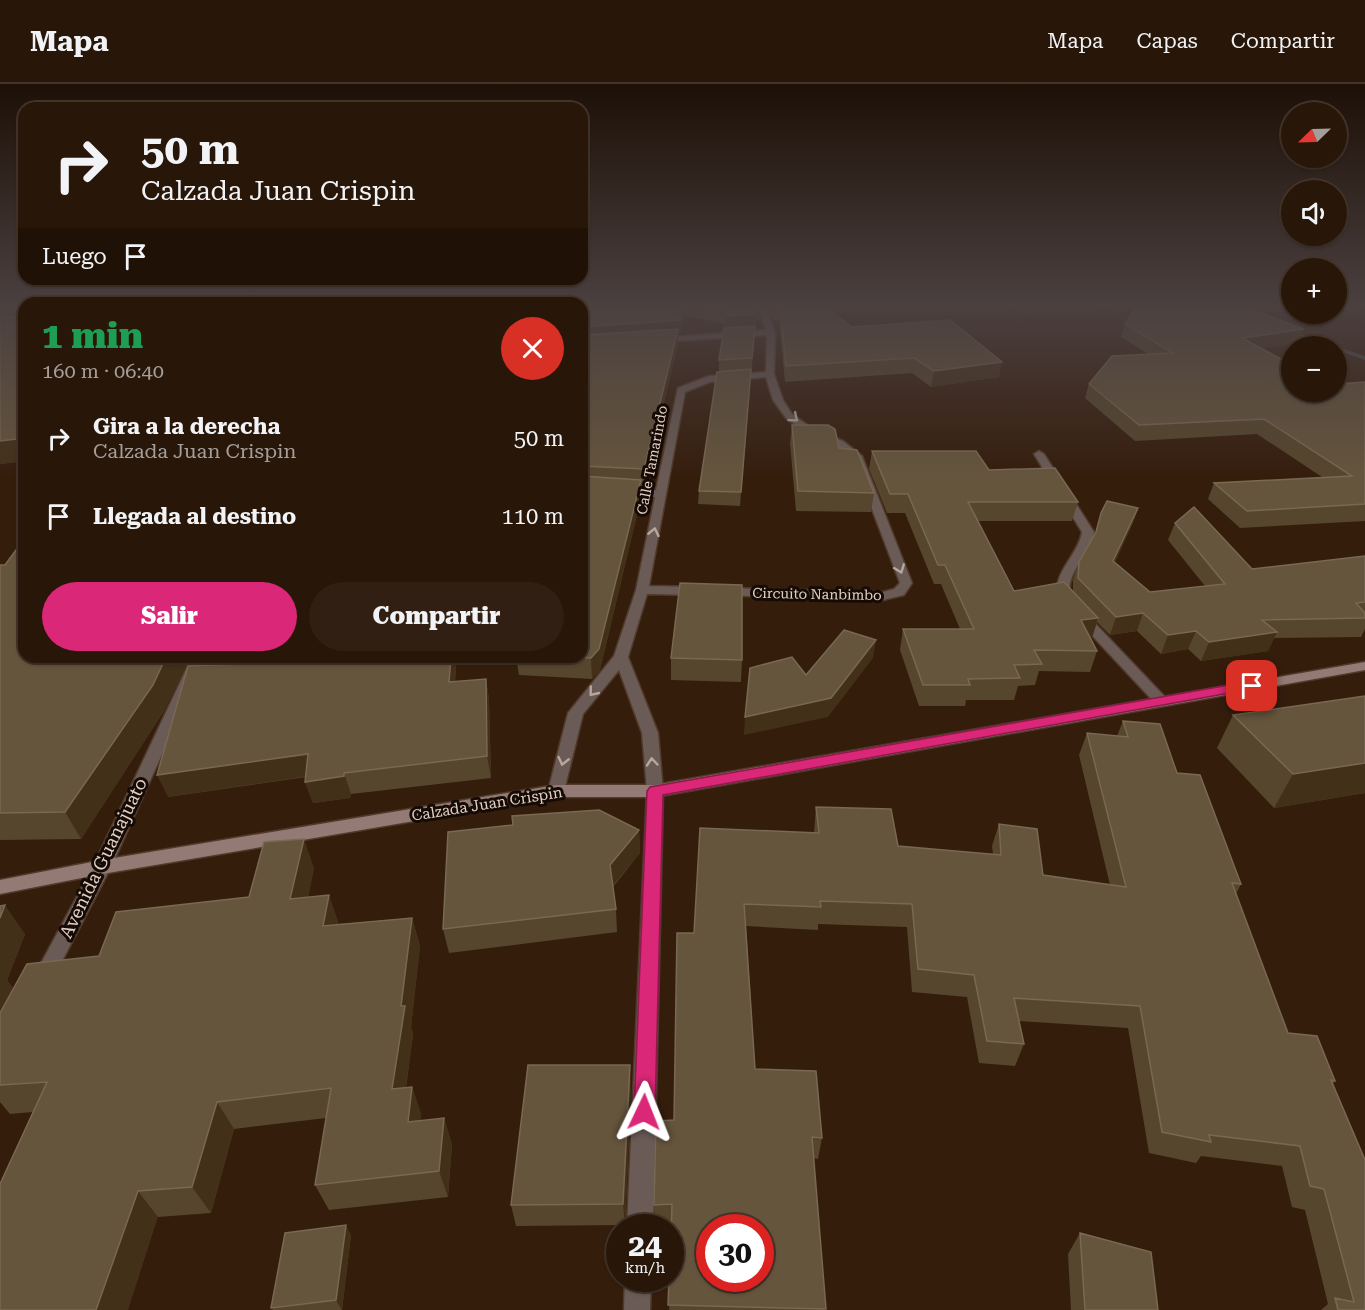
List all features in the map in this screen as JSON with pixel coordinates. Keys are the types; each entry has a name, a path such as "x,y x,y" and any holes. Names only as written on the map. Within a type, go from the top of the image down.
{"main road":[{"name":"Calzada Juan Crispin","path":"0,887 102,867 556,792 655,791 1365,666"}],"street":[{"name":"Circuito Nanbimbo","path":"642,590 883,596 899,592 906,583 858,458 839,443 810,431 789,416 778,400 770,374 770,363"},
{"name":"Calle Tamarindo","path":"642,590 681,390 709,380 770,374"},
{"path":"1039,454 1088,532 1064,581 1061,590 1064,598 1161,701"},
{"path":"588,489 662,494"},
{"path":"556,792 576,713 621,657 642,590"},
{"path":"621,657 650,733 655,791 640,1214"},
{"name":"Avenida Guanajuato","path":"34,993 102,867 196,663"},
{"path":"637,1310 638,1292"}],"building":[{"path":"0,363 18,363 18,439 0,441"},
{"path":"588,363 670,363 644,469 588,466"},
{"path":"786,363 831,363 786,366"},
{"path":"922,363 993,363 934,371"},
{"path":"1106,363 1281,363 1281,402 1347,402 1347,383 1365,382 1365,504 1247,511 1214,483 1352,476 1264,419 1139,425 1089,384"},
{"path":"751,369 741,492 699,491 717,372"},
{"path":"792,425 828,425 835,429 839,448 857,450 874,493 798,491"},
{"path":"872,451 976,451 989,470 1055,468 1078,502 968,502 1014,591 1064,582 1098,618 1081,620 1097,651 1034,650 1042,664 1014,665 1020,678 968,679 970,685 923,685 903,629 974,629 945,565 938,565 908,494 890,494"},
{"path":"588,476 641,480 599,649 591,658 588,658"},
{"path":"1107,501 1138,508 1113,561 1150,592 1225,584 1175,523 1194,507 1252,569 1365,556 1365,602 1356,603 1365,613 1365,618 1262,620 1277,632 1209,642 1196,631 1168,635 1143,613 1116,617 1078,578 1079,562 1096,532"},
{"path":"18,547 18,663 163,663 153,685 65,812 0,813 0,565 5,565"},
{"path":"680,583 742,585 742,660 671,658"},
{"path":"844,630 876,640 831,698 745,717 750,668 792,657 806,675"},
{"path":"267,663 451,663 449,682 486,679 487,756 344,773 344,776 305,782 308,754 157,775 188,666"},
{"path":"1365,696 1365,763 1293,774 1233,715"},
{"path":"1123,721 1160,724 1177,773 1200,775 1241,884 1232,883 1288,1033 1317,1036 1335,1081 1331,1080 1365,1160 1365,1310 1338,1310 1335,1298 1354,1302 1324,1189 1310,1186 1300,1146 1209,1135 1211,1142 1162,1132 1140,1006 1014,998 1024,1044 987,1041 974,975 918,969 912,904 820,901 821,907 744,904 755,1069 816,1071 822,1138 812,1137 826,1309 668,1305 668,1292 684,1292 684,1214 672,1214 672,1204 654,1205 656,1121 674,1120 677,933 694,933 700,828 819,833 816,807 891,809 898,846 1001,855 999,824 1037,829 1043,875 1126,887 1087,733 1128,737"},
{"path":"599,810 639,830 610,865 616,909 443,929 448,832 513,825 512,816"},
{"path":"304,839 290,899 329,895 323,926 412,918 401,1006 405,1006 392,1089 412,1087 408,1122 444,1118 439,1171 315,1185 331,1088 217,1102 192,1187 138,1191 96,1310 0,1310 0,1184 47,1082 0,1085 0,1013 27,964 99,956 116,912 249,897 264,842"},
{"path":"5,905 0,918 0,906"},
{"path":"528,1065 630,1065 623,1204 511,1205"},
{"path":"346,1225 336,1300 271,1308 285,1233"},
{"path":"1080,1233 1151,1252 1158,1310 1085,1310"}],"route":[{"path":"644,1112 655,791 1252,686"}]}
